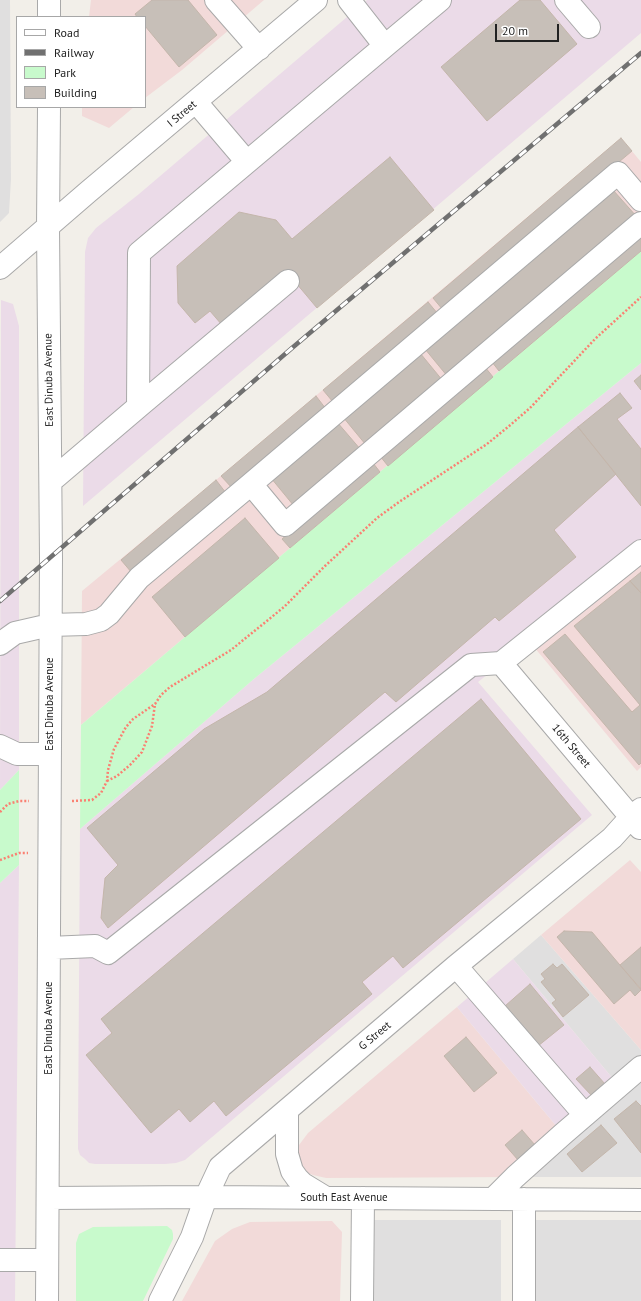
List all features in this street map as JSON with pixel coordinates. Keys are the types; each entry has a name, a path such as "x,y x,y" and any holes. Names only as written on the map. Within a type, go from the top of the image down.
{"street":[{"path":"49,0 49,16"},
{"path":"216,0 259,49"},
{"name":"I Street","path":"0,268 316,0"},
{"path":"349,0 385,46"},
{"path":"138,407 139,253 440,0"},
{"path":"566,0 589,27"},
{"path":"196,102 247,162"},
{"name":"East Dinuba Avenue","path":"47,1301 50,754 48,108"},
{"path":"0,644 15,633 50,625 86,624 101,620 109,614 139,578 618,173 641,200"},
{"path":"251,484 285,525 641,223"},
{"path":"50,481 288,281"},
{"path":"49,948 95,946 108,953 471,665 501,663 641,551"},
{"name":"16th Street","path":"501,663 638,818"},
{"path":"0,746 17,754 50,754"},
{"name":"G Street","path":"160,1301 192,1237 206,1197 220,1167 456,966 638,818"},
{"path":"456,966 585,1115"},
{"path":"493,1199 515,1177 641,1067"},
{"path":"287,1110 287,1154 292,1171 303,1184 326,1198"},
{"name":"South East Avenue","path":"48,1198 206,1197 641,1200"},
{"path":"362,1301 363,1198"},
{"path":"524,1199 524,1301"},
{"path":"0,1260 47,1260"}],"path":[{"path":"75,801 92,800 97,797 104,788 107,781 112,754 120,736 133,719 155,704 161,695 170,687 231,650 284,607 325,566 377,518 398,502 487,444 519,418 595,339 641,297"},
{"path":"107,781 117,776 142,752 152,726 155,704"},
{"path":"0,812 8,804 19,801"},
{"path":"0,860 19,853 49,853"}],"shaded area":[{"path":"0,0 10,0 11,179 9,213 0,222"},
{"path":"91,0 264,0 182,70 146,97 146,16 89,16"},
{"path":"367,0 641,0 641,33 83,506 85,252 88,238 96,228 139,194"},
{"path":"82,108 133,108 109,128 82,116"},
{"path":"621,138 641,162 641,251 81,725 82,591 216,480"},
{"path":"1,300 13,304 19,326 19,770 0,790"},
{"path":"641,363 641,552 478,682 592,815 185,1160 165,1164 89,1163 80,1155 78,1149 80,829 255,678"},
{"path":"641,551 641,767 637,771 529,641"},
{"path":"630,860 641,872 641,1050 541,935"},
{"path":"19,865 15,1301 0,1301 0,883"},
{"path":"541,935 641,1050 641,1177 515,1177 619,1086 513,959"},
{"path":"513,959 619,1086 563,1134 457,1007"},
{"path":"457,1007 563,1134 515,1177 326,1178 308,1173 300,1163 298,1150 299,1145 308,1133"},
{"path":"372,1220 501,1220 501,1301 372,1301"},
{"path":"517,1220 641,1220 641,1301 518,1301"},
{"path":"332,1221 342,1232 340,1301 182,1301 215,1241 232,1229 250,1222"}],"green space":[{"path":"641,251 641,363 255,678 80,829 81,725"},
{"path":"19,770 19,865 0,883 0,790"},
{"path":"167,1226 172,1230 173,1239 143,1301 76,1301 76,1243 79,1234 93,1227"}],"building":[{"path":"152,0 188,0 217,35 179,67 146,27 146,16 136,16 135,14"},
{"path":"520,0 540,0 577,44 487,121 441,67"},
{"path":"621,138 632,151 443,310 433,298"},
{"path":"390,157 434,210 317,308 286,271 222,325 210,311 195,323 178,303 177,266 239,212 276,220 292,239"},
{"path":"613,190 637,217 448,377 425,349"},
{"path":"641,236 641,251 499,371 492,362"},
{"path":"428,302 438,314 333,402 323,390"},
{"path":"420,353 443,381 366,445 343,417"},
{"path":"485,367 493,377 388,466 380,456"},
{"path":"641,375 641,390 634,381"},
{"path":"620,393 632,408 617,419 641,449 641,506 578,427"},
{"path":"316,396 326,409 232,488 221,476"},
{"path":"337,422 361,450 294,506 271,478"},
{"path":"578,427 616,474 554,530 576,557 499,621 495,617 396,702 385,692 108,928 101,918 105,878 118,865 87,828 204,729 267,692"},
{"path":"373,463 380,472 290,548 282,539"},
{"path":"216,480 226,493 132,573 121,560"},
{"path":"245,518 279,558 185,637 152,597"},
{"path":"641,572 641,593 630,581"},
{"path":"630,581 641,593 641,763 639,765 543,652 565,634 632,712 640,705 574,626"},
{"path":"481,699 581,819 403,968 393,956 362,982 372,994 226,1116 214,1101 190,1122 179,1109 151,1133 86,1055 112,1033 101,1019"},
{"path":"564,931 592,932 641,990 635,996 630,990 614,1004 557,937"},
{"path":"641,947 641,989 620,965"},
{"path":"553,964 557,968 562,964 589,995 563,1017 552,1003 556,1000 541,982 545,979 541,974"},
{"path":"530,984 564,1025 538,1046 505,1006"},
{"path":"466,1037 497,1073 474,1092 444,1056"},
{"path":"590,1067 605,1084 592,1096 576,1079"},
{"path":"636,1101 641,1106 641,1153 614,1119"},
{"path":"601,1125 617,1143 582,1172 567,1154"},
{"path":"522,1130 535,1145 518,1160 505,1145"}],"railway":[{"path":"0,601 292,348 641,53"}]}
